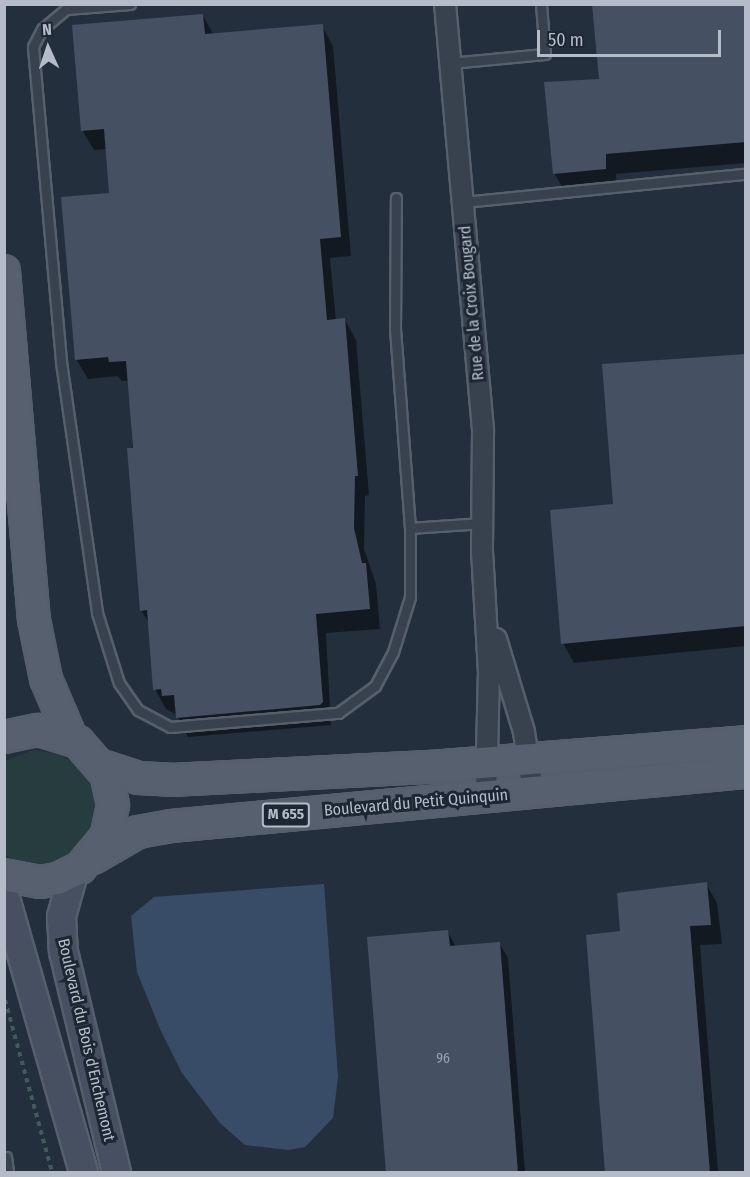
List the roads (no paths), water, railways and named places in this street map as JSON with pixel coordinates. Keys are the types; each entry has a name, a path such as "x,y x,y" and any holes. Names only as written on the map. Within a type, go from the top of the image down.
{"main road":[{"path":"4,271 34,620 45,675 71,738 102,766 111,789 112,813 106,837 83,865"},
{"path":"4,737 38,730 71,738"},
{"name":"Boulevard du Petit Quinquin","path":"102,766 138,778 171,780 484,763 746,742"},
{"name":"Boulevard du Petit Quinquin","path":"4,875 40,882 83,865 129,836 154,829 746,772"},
{"name":"Boulevard du Bois d'Enchemont","path":"83,865 62,916 63,951 116,1173"},
{"name":"Boulevard du Bois d'Enchemont","path":"4,894 83,1173"}],"street":[{"name":"Rue de la Croix Bougard","path":"445,4 483,432 482,523 486,601"},
{"path":"486,601 529,759 533,792"},
{"path":"486,601 489,671 484,763 486,796"}],"lane":[{"path":"130,4 66,9 42,29 33,47 63,374 97,613 119,683 138,710 170,727 338,713 375,686 393,652 410,597 410,528 395,330 396,198"},
{"path":"450,63 545,54 541,4"},
{"path":"463,202 746,174"},
{"path":"410,528 482,523"},
{"path":"6,1157 8,1173"}],"water":[{"path":"324,884 338,1077 333,1118 305,1147 288,1150 245,1145 220,1123 182,1073 160,1029 137,972 131,916 154,897"}]}
